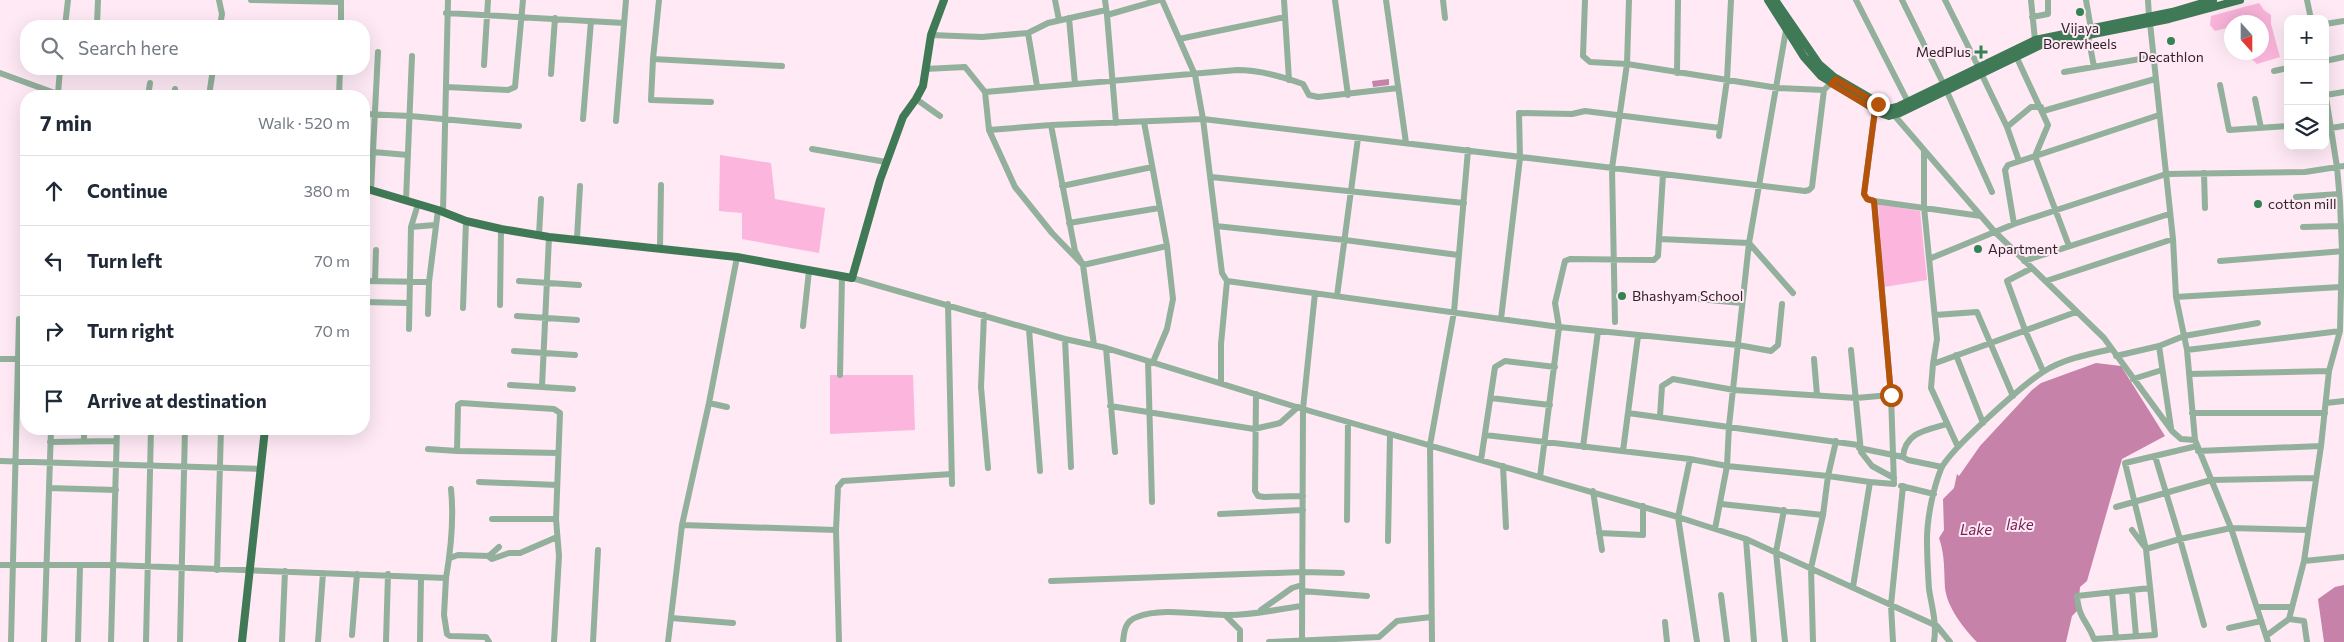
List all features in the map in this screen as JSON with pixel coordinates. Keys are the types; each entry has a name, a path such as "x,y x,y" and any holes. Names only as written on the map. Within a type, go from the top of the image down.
{"main road":[{"path":"370,190 441,211 466,221 500,229 737,257 852,278 886,162 903,117 923,86 931,35 944,0"},
{"path":"1768,0 1804,56 1834,81 1883,114 1894,115 2035,40 2090,32"},
{"path":"1775,0 1813,57 1834,81 1885,108 1893,109 1945,88"},
{"path":"2149,20 2213,0"},
{"path":"1980,70 2043,44 2240,0"},
{"path":"242,642 264,435"}],"street":[{"path":"66,20 68,0"},
{"path":"97,20 98,0"},
{"path":"219,0 222,14 221,20"},
{"path":"251,0 341,1 341,20"},
{"path":"428,314 429,282 435,225 441,211 446,87 446,13 448,0"},
{"path":"484,65 488,0"},
{"path":"446,87 508,90 515,88 523,0"},
{"path":"616,121 626,0"},
{"path":"659,0 651,100 711,102"},
{"path":"1054,0 1059,20"},
{"path":"1105,0 1114,82 1116,123"},
{"path":"931,35 982,37 1028,33 1059,20 1160,0 1195,75 1203,119 1222,274 1227,281 1221,344 1221,383"},
{"path":"1284,0 1288,80"},
{"path":"1335,0 1348,95"},
{"path":"1386,0 1406,143"},
{"path":"1444,0 1446,18"},
{"path":"1585,0 1583,56 1585,60 1590,62 1627,64 1778,88 1824,90"},
{"path":"1615,322 1612,168 1627,64 1629,0"},
{"path":"1677,73 1678,0"},
{"path":"1719,136 1727,80 1731,0"},
{"path":"1856,0 1908,102"},
{"path":"1902,0 1945,88 1992,192"},
{"path":"1945,0 2007,127 2019,161"},
{"path":"2031,0 2035,40"},
{"path":"2032,18 2048,14 2048,0"},
{"path":"2086,0 2094,67"},
{"path":"2148,0 2152,57 2173,239 2176,297 2187,350 2192,413 2197,446 2231,528 2267,639 2289,619 2304,562 2321,446 2329,371 2340,331 2340,287 2343,251 2342,202 2339,194 2341,166 2329,125 2344,126"},
{"path":"2307,0 2309,15"},
{"path":"446,13 624,23"},
{"path":"1179,39 1285,17"},
{"path":"551,74 555,18"},
{"path":"1069,18 1075,84"},
{"path":"583,118 591,21"},
{"path":"2329,23 2344,21"},
{"path":"1716,529 1726,466 1749,243 1778,88 1786,30"},
{"path":"1028,33 1037,86"},
{"path":"370,174 373,152 378,52"},
{"path":"406,200 412,56"},
{"path":"2016,56 2048,125 2035,156 2069,246"},
{"path":"2064,72 2152,57"},
{"path":"2329,59 2344,57"},
{"path":"654,59 782,66"},
{"path":"925,69 965,66 985,92 989,130 1015,187 1052,233 1083,265"},
{"path":"2274,72 2284,69"},
{"path":"985,92 1037,86 1114,82 1254,70 1303,84 1309,95 1318,97 1398,88"},
{"path":"0,73 46,90"},
{"path":"60,75 60,90"},
{"path":"210,90 212,75"},
{"path":"339,90 340,75"},
{"path":"2007,127 2031,107 2042,109 2155,79"},
{"path":"989,130 1051,125 1203,119 1805,191 1812,187 1824,90 1834,81"},
{"path":"149,90 150,83"},
{"path":"2220,86 2229,130 2284,126"},
{"path":"2329,93 2344,92"},
{"path":"916,99 940,116"},
{"path":"2255,99 2261,128"},
{"path":"1875,110 1864,194 1867,199 1981,216"},
{"path":"1501,319 1520,158 1519,113 1572,114 1585,111 1720,128"},
{"path":"370,115 410,116 519,126"},
{"path":"1894,115 1994,231 2104,338 2172,431 2182,439 2197,446"},
{"path":"2014,224 2005,170 2008,164 2159,115"},
{"path":"1144,122 1166,246 1173,299 1167,329 1151,362 1152,502"},
{"path":"1051,125 1074,250 1083,265 1094,345"},
{"path":"1337,296 1358,138"},
{"path":"812,149 886,162"},
{"path":"1432,642 1430,445 1454,312 1468,150"},
{"path":"1924,151 1924,207 1937,342 1931,388 1958,448"},
{"path":"373,152 408,154"},
{"path":"1929,259 1994,231 2166,174 2297,172 2341,166"},
{"path":"1062,186 1152,167"},
{"path":"2204,173 2205,208"},
{"path":"1540,477 1559,327 1555,303 1565,261 1570,258 1654,260 1658,256 1660,239 1663,174"},
{"path":"1211,177 1464,203"},
{"path":"660,248 661,185"},
{"path":"577,238 580,186"},
{"path":"2296,197 2339,194"},
{"path":"539,235 541,199"},
{"path":"1874,201 1891,395 1894,481"},
{"path":"409,329 410,226 418,204"},
{"path":"1069,223 1159,208"},
{"path":"2024,260 2169,214"},
{"path":"463,308 466,221"},
{"path":"410,226 435,225"},
{"path":"1216,226 1458,255"},
{"path":"2303,227 2341,226"},
{"path":"500,229 500,305"},
{"path":"542,387 549,236"},
{"path":"1660,239 1749,243 1793,293"},
{"path":"2046,281 2173,239"},
{"path":"1083,265 1166,246"},
{"path":"375,281 376,250"},
{"path":"2220,261 2343,251"},
{"path":"668,642 682,525 709,403 737,257"},
{"path":"2032,268 2007,281 2043,372"},
{"path":"803,326 809,271"},
{"path":"840,375 842,276"},
{"path":"852,278 1065,339 1106,348 1300,408 1594,491 1716,529 1776,552 1936,626 1950,642"},
{"path":"370,281 429,282"},
{"path":"1227,281 1559,327 1738,345 1764,350 1775,349 1778,345 1782,304"},
{"path":"519,282 579,285"},
{"path":"2176,297 2340,287"},
{"path":"1302,641 1303,496 1300,408 1315,293"},
{"path":"1698,298 1742,304"},
{"path":"370,302 408,303"},
{"path":"948,304 952,484"},
{"path":"1935,316 1974,310 1977,312 2013,396"},
{"path":"1933,364 2076,312"},
{"path":"984,315 981,387 988,468"},
{"path":"518,316 577,320"},
{"path":"11,642 19,319"},
{"path":"2116,356 2159,346 2184,336 2258,323"},
{"path":"1029,329 1040,470"},
{"path":"2187,350 2340,331"},
{"path":"1583,447 1598,332"},
{"path":"1623,451 1638,336"},
{"path":"1065,339 1072,467"},
{"path":"2159,346 2172,431"},
{"path":"1106,348 1115,452"},
{"path":"1934,642 1936,626 1930,590 1927,538 1934,494 1942,467 1983,423 2043,372 2082,355 2112,349"},
{"path":"1851,350 1859,447 1866,460 1903,486 1934,494"},
{"path":"514,351 576,355"},
{"path":"1956,355 1983,423"},
{"path":"0,359 18,359"},
{"path":"1814,359 1817,395"},
{"path":"1481,460 1495,366 1505,361 1555,367"},
{"path":"2134,379 2162,370"},
{"path":"2189,374 2329,371"},
{"path":"1660,416 1662,386 1667,381 1673,379 1734,390 1856,398 1891,395"},
{"path":"510,385 573,389"},
{"path":"1256,394 1254,429 1255,491 1258,496 1303,496"},
{"path":"1491,398 1550,405"},
{"path":"2326,403 2344,401"},
{"path":"457,451 457,407 461,403 557,410 560,418 556,520 559,556 554,642"},
{"path":"709,403 727,407"},
{"path":"1110,406 1254,429 1280,423 1300,408"},
{"path":"1628,413 1836,441 1942,467"},
{"path":"2192,413 2325,413"},
{"path":"1347,520 1348,422"},
{"path":"1904,458 1906,442 1913,436 1947,424"},
{"path":"1388,541 1390,434"},
{"path":"44,642 51,435"},
{"path":"84,435 84,442"},
{"path":"111,642 116,435"},
{"path":"146,642 151,435"},
{"path":"180,642 185,435"},
{"path":"217,570 221,435"},
{"path":"1485,435 1690,458 1726,466 1870,482 1894,481"},
{"path":"50,442 116,441"},
{"path":"1813,642 1811,568 1823,515 1828,476 1836,441"},
{"path":"2150,588 2077,596 2078,610 2084,624 2090,629 2094,639 2155,635 2146,549 2125,464 2197,446 2321,446"},
{"path":"428,449 558,453"},
{"path":"2155,456 2204,625"},
{"path":"1690,458 1678,517 1696,642"},
{"path":"0,461 261,468"},
{"path":"1503,466 1506,527"},
{"path":"839,642 836,530 838,487 843,481 952,474"},
{"path":"2116,507 2211,480 2316,478"},
{"path":"479,482 557,485"},
{"path":"1853,588 1870,482"},
{"path":"1893,642 1891,605 1903,486"},
{"path":"49,488 116,490"},
{"path":"451,489 453,504 444,615 447,634 450,636 486,637 489,642"},
{"path":"1594,491 1602,550"},
{"path":"1721,504 1823,515"},
{"path":"1599,533 1643,535 1644,506"},
{"path":"1220,514 1303,510"},
{"path":"1784,510 1776,552 1785,642"},
{"path":"492,519 556,520"},
{"path":"682,525 836,530"},
{"path":"2146,549 2180,539 2231,528 2308,530"},
{"path":"2132,530 2146,549"},
{"path":"450,558 458,555 488,556 492,559 509,553 520,552 557,537"},
{"path":"1746,539 1754,642"},
{"path":"488,556 499,547"},
{"path":"593,642 598,550"},
{"path":"2304,562 2344,557"},
{"path":"0,565 113,566 388,574 421,578 446,578"},
{"path":"78,642 80,566"},
{"path":"282,642 285,572"},
{"path":"1051,581 1302,572 1342,573"},
{"path":"318,642 323,573"},
{"path":"352,635 356,574"},
{"path":"386,642 388,574"},
{"path":"420,642 421,578"},
{"path":"1260,611 1292,588 1367,596"},
{"path":"2132,590 2136,636"},
{"path":"2112,592 2116,638"},
{"path":"1720,595 1727,642"},
{"path":"1123,642 1127,624 1138,616 1187,612 1225,615 1302,606"},
{"path":"2257,607 2292,607"},
{"path":"1225,615 1240,630 1240,642"},
{"path":"1269,642 1378,637 1397,621 1431,617"},
{"path":"671,618 734,623"},
{"path":"2289,619 2304,621 2307,642"},
{"path":"2229,628 2261,621"},
{"path":"1665,622 1667,642"}],"shaded area":[{"path":"2259,3 2271,15 2271,24 2280,57 2257,64 2253,60 2269,60 2269,15 2224,15 2224,29 2215,31 2210,25 2211,16"},
{"path":"720,155 771,163 775,199 825,208 819,253 742,239 742,213 719,211"},
{"path":"1878,204 1920,211 1927,280 1884,287"},
{"path":"830,375 913,375 915,430 830,434"}],"water":[{"path":"1389,79 1389,85 1373,87 1372,81"},
{"name":"lake","path":"2096,363 2121,366 2165,436 2122,459 2087,581 2080,587 2078,610 2072,616 2066,642 1977,642 1957,617 1946,595 1943,557 1939,538 1944,530 1943,499 1954,488 1957,474 1959,476 1980,446 2032,390 2041,383"},
{"path":"2344,585 2344,642 2324,642 2318,599 2335,587"}],"place":[{"name":"Vijaya Borewheels","path":"2080,12"},
{"name":"Decathlon","path":"2171,41"},
{"name":"MedPlus","path":"1981,52"},
{"name":"cotton mill","path":"2258,204"},
{"name":"Apartment","path":"1978,249"},
{"name":"Bhashyam School","path":"1622,296"}],"route":[{"path":"1878,104 1836,79 1831,84 1875,110 1864,196 1874,201 1891,395"}],"water label":[{"name":"Lake","path":"1976,530"}]}
